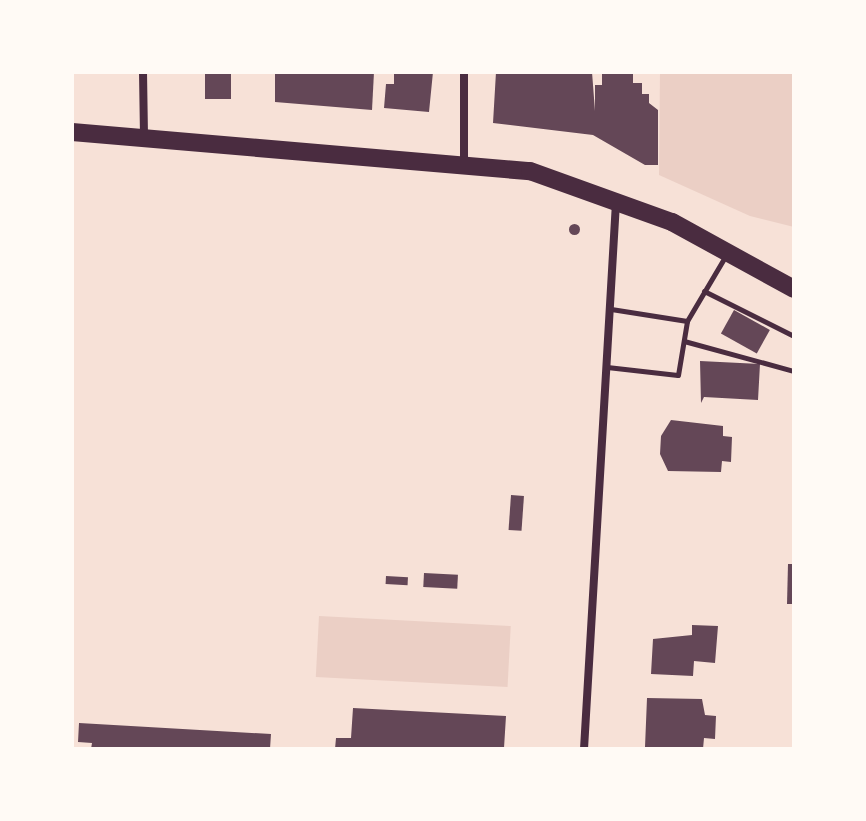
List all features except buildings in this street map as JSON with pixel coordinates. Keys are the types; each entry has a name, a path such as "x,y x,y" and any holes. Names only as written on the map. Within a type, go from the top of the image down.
{"highway":[{"path":"72,132 464,161 530,171 616,198 794,289"}],"street":[{"path":"143,72 144,137"},
{"path":"464,72 464,161"},
{"path":"584,749 616,198"}],"lane":[{"path":"607,367 678,375 687,321 727,253"},
{"path":"704,291 794,336"},
{"path":"611,309 687,321"},
{"path":"684,341 794,371"}],"shaded area":[{"path":"660,72 794,72 794,227 750,216 659,175"},
{"path":"319,616 511,626 508,687 316,677"}]}
